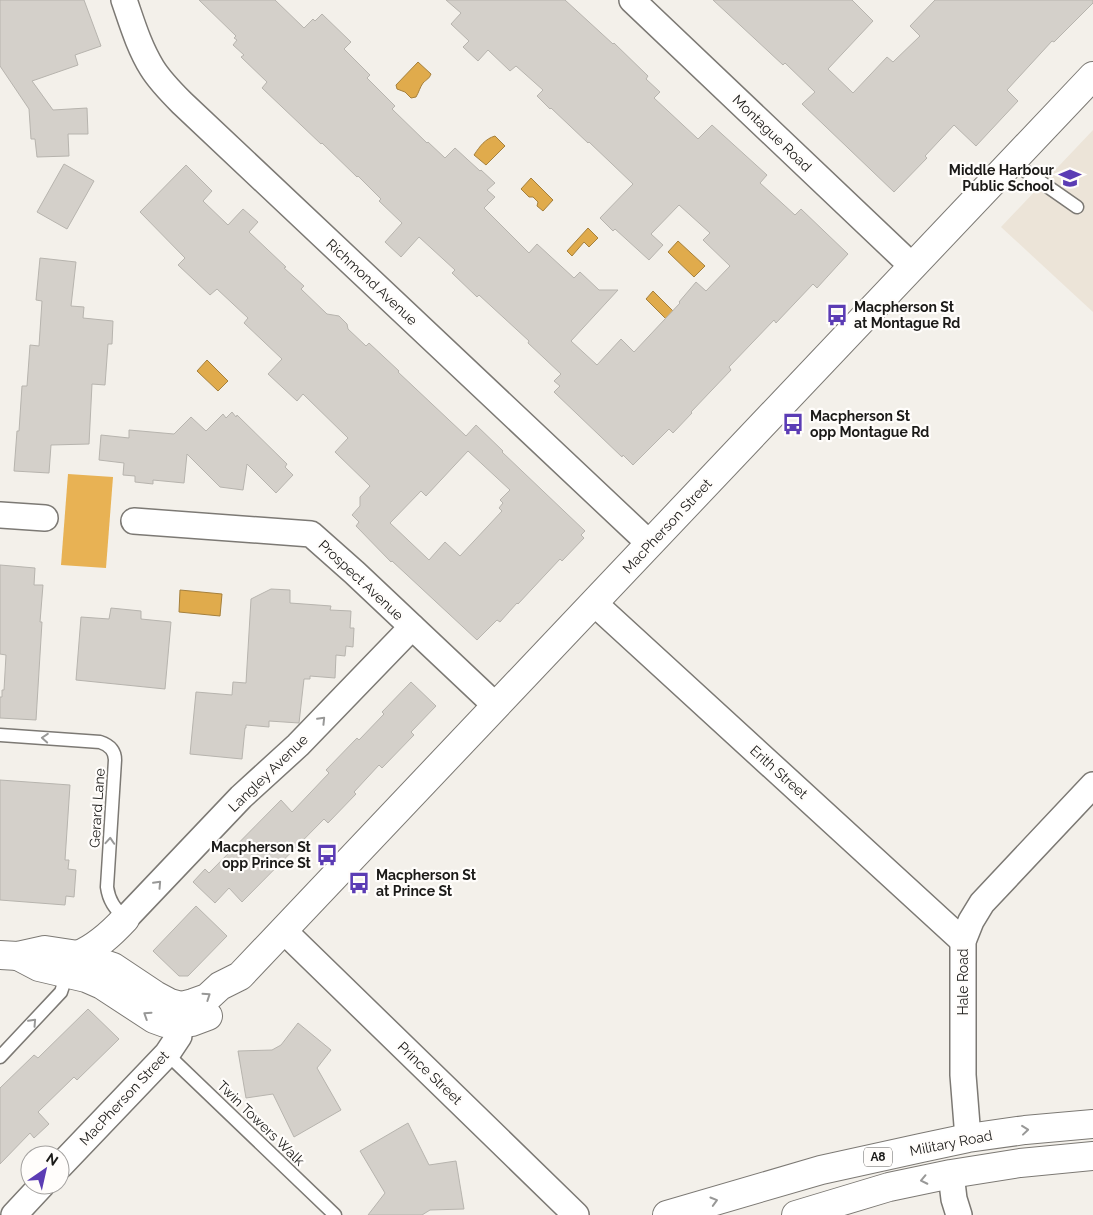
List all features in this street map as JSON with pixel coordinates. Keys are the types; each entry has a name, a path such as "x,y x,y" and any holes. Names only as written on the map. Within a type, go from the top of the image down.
{"main road":[{"name":"MacPherson Street","path":"240,976 1093,76"},
{"path":"69,963 103,941 125,920"},
{"path":"9,955 39,967 69,963 113,967 155,995 170,1003 181,1006 207,998 220,986 240,976"},
{"path":"69,963 86,978 102,985 154,1019 165,1023 179,1024 192,1022 217,1012 232,999 240,976"},
{"name":"Military Road","path":"667,1215 821,1170 968,1138 1025,1130 1093,1124"},
{"name":"A8","path":"796,1215 889,1187 951,1174 1020,1163 1093,1156"}],"street":[{"name":"Richmond Avenue","path":"124,0 140,44 152,68 182,103 650,544"},
{"name":"Montague Road","path":"632,0 912,266"},
{"path":"0,515 45,518"},
{"name":"Prospect Avenue","path":"134,521 311,534 496,706"},
{"name":"Erith Street","path":"594,603 963,941"},
{"name":"Langley Avenue","path":"125,920 241,797 298,745 412,627"},
{"name":"Hale Road","path":"968,1138 963,1076 963,941 971,921 982,903 1093,785"},
{"name":"Prince Street","path":"284,931 576,1215"},
{"name":"MacPherson Street","path":"70,1156 167,1054 178,1036 179,1024"},
{"path":"951,1174 958,1215"},
{"path":"14,1215 33,1195"}],"lane":[{"path":"1012,162 1078,207"},
{"name":"Gerard Lane","path":"0,735 100,742 113,750 115,760 107,888 108,896 125,920"},
{"path":"0,1057 61,992 64,983 63,979 69,963"},
{"name":"Twin Towers Walk","path":"167,1054 335,1215"}],"shaded area":[{"path":"418,62 431,74 423,83 416,97 411,98 405,92 397,89 396,85"},
{"name":"Middle Harbour Public School","path":"1093,130 1093,312 1001,227"},
{"path":"495,136 505,146 486,165 474,155 483,143"},
{"path":"531,178 553,200 543,211 537,206 538,202 533,197 529,197 521,189"},
{"path":"588,228 598,238 589,247 584,242 572,256 567,251"},
{"path":"678,241 705,266 694,277 668,252"},
{"path":"653,291 678,316 671,324 646,299"},
{"path":"207,360 228,381 218,391 197,371"},
{"path":"68,474 113,477 106,568 61,565"},
{"path":"180,590 222,594 220,616 179,612"}],"building":[{"path":"0,0 84,0 101,46 75,55 78,65 32,81 53,110 87,108 88,134 68,134 69,156 37,157 35,139 31,139 29,109 0,66"},
{"path":"199,0 275,0 304,28 313,19 315,21 322,14 351,42 344,49 370,75 367,78 395,106 392,109 445,158 455,148 495,183 487,190 495,197 484,208 529,253 537,244 574,278 580,272 599,290 618,290 571,341 597,365 621,339 634,352 680,303 696,282 706,291 730,266 703,240 710,233 679,205 651,234 663,245 649,260 615,229 613,231 600,218 633,184 537,96 543,90 516,66 510,71 488,50 478,61 463,47 469,41 451,24 461,13 446,0 565,0 648,76 646,79 660,92 654,98 698,139 712,125 767,175 760,183 795,215 801,209 848,254 817,288 813,284 776,323 774,320 729,367 731,370 673,433 669,429 633,465 623,455 622,457 554,392 560,386 554,381 561,374 528,343 529,341 452,273 455,270 419,237 401,257 385,242 402,223 379,201 381,199 358,176 262,88 267,82 241,57 244,55 233,45 237,40 234,38 236,36"},
{"path":"713,0 852,0 873,21 828,69 853,93 887,57 893,62 920,36 910,26 935,0 1093,0 1093,3 1054,42 1052,41 1007,90 1018,101 976,146 954,125 925,156 927,158 894,192 802,104 815,92"},
{"path":"64,164 94,181 67,229 37,212"},
{"path":"186,165 212,191 203,201 228,225 243,209 258,222 249,232 304,286 301,289 327,314 339,316 347,324 348,329 366,346 369,343 466,436 476,425 585,531 581,535 584,538 562,561 560,559 500,622 497,620 477,640 391,562 356,526 359,522 352,515 360,506 360,497 370,486 335,452 348,438 303,394 297,401 268,374 282,359 244,323 248,318 217,289 210,295 178,265 185,258 140,212","holes":["468,451 510,490 500,500 503,503 499,508 502,511 460,556 445,542 429,560 390,523 421,491 426,496"]},
{"path":"40,258 76,262 71,306 84,307 83,318 113,321 112,344 108,344 105,385 92,384 89,444 51,445 49,473 14,471 22,386 27,386 30,345 39,346 42,301 36,300"},
{"path":"232,412 287,464 285,467 293,475 276,493 247,464 243,490 220,487 187,454 184,483 153,480 153,484 135,482 135,476 123,475 124,463 99,460 101,435 129,438 129,430 174,434 191,417 206,431 223,414 226,418"},
{"path":"0,565 35,568 34,585 43,585 36,720 0,718 0,697 2,697 2,690 4,690 6,655 0,654"},
{"path":"271,589 290,590 290,603 331,606 330,610 351,611 350,628 354,628 353,647 346,646 345,656 336,655 335,678 310,676 310,679 304,679 299,723 269,721 269,727 246,725 242,759 190,754 196,692 232,695 233,682 246,683 251,599"},
{"path":"111,608 141,611 141,619 171,622 165,689 76,680 81,617 109,619"},
{"path":"411,682 436,706 411,732 414,735 382,768 379,765 354,792 356,794 328,823 324,819 242,902 229,888 215,903 193,882 205,869 209,873 281,800 292,812 329,773 326,770 357,738 359,740 384,714 382,712"},
{"path":"0,780 70,785 65,860 69,860 68,869 76,870 74,897 66,896 65,905 0,900"},
{"path":"196,906 227,936 188,976 179,976 153,951"},
{"path":"88,1009 119,1039 77,1080 74,1077 38,1112 49,1124 34,1138 30,1133 0,1164 0,1088 34,1055 38,1058"},
{"path":"298,1023 331,1050 317,1068 341,1110 294,1137 273,1094 246,1098 238,1051 272,1050 281,1045"},
{"path":"408,1123 429,1165 456,1161 464,1209 430,1210 422,1215 368,1215 385,1193 360,1151"}],"place":[{"name":"Middle Harbour Public School","path":"1070,178"},
{"name":"Macpherson St at Montague Rd","path":"837,315"},
{"name":"Macpherson St opp Montague Rd","path":"793,424"},
{"name":"Macpherson St opp Prince St","path":"327,855"},
{"name":"Macpherson St at Prince St","path":"359,883"}]}
